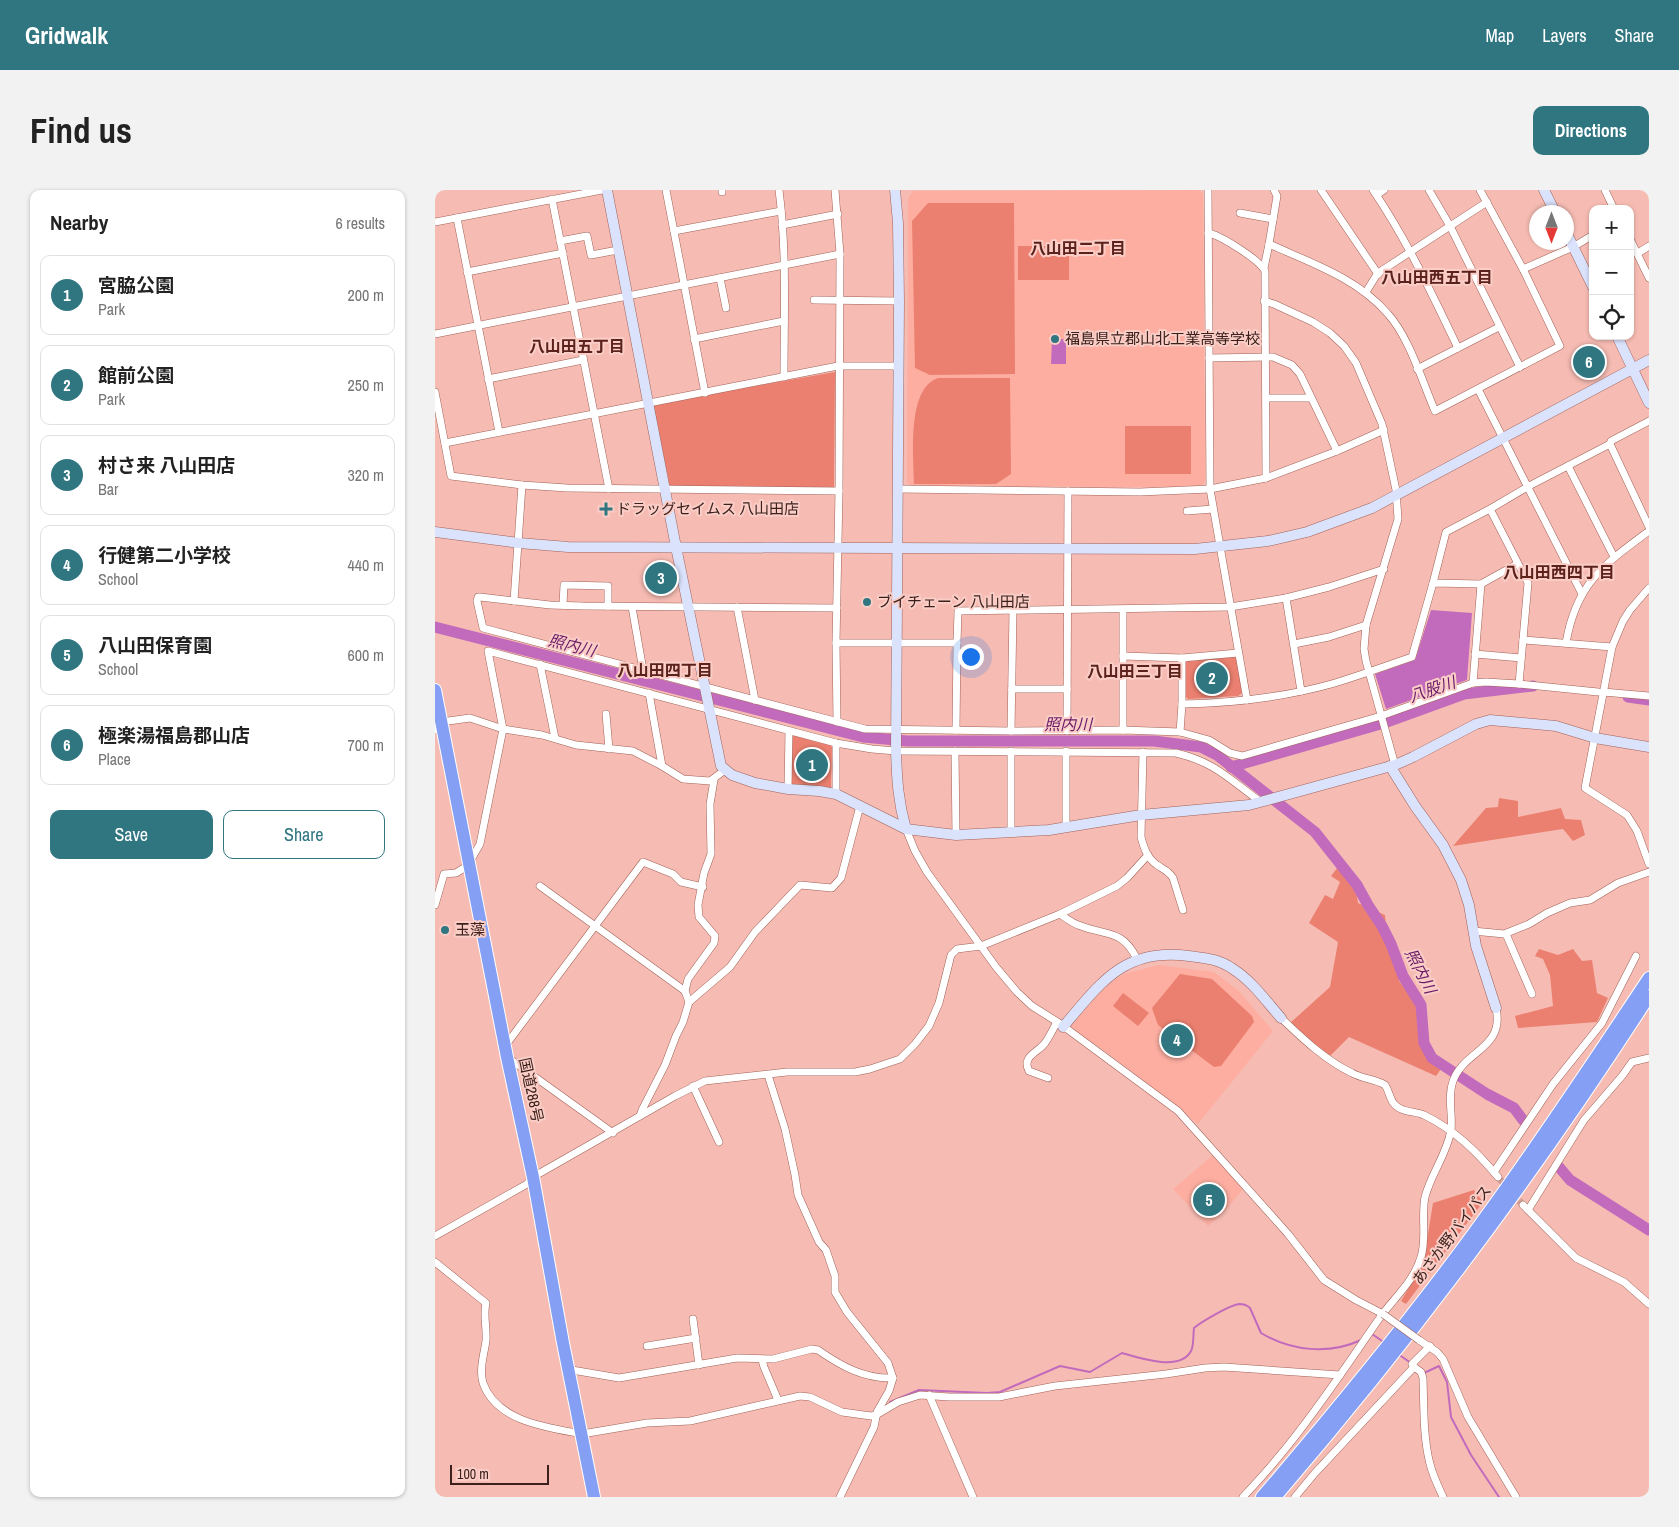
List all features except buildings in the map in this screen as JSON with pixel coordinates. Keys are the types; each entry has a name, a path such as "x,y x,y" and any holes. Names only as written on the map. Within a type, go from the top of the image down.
{"highway":[{"name":"国道288号","path":"435,690 437,726 530,1181"},
{"name":"国道288号","path":"466,866 506,1051 579,1433 589,1497"},
{"name":"あさか野バイパス","path":"1262,1497 1392,1341 1484,1220 1549,1128 1649,978"},
{"name":"あさか野バイパス","path":"1275,1497 1402,1344 1514,1195 1583,1097 1649,996"},
{"name":"国道288号","path":"579,1433 594,1497"}],"street":[{"path":"435,222 602,190"},
{"path":"607,190 676,547 721,766 741,780 788,789 836,794 906,829 956,835 1067,828 1141,815 1243,806 1393,766 1485,721 1497,720 1556,726 1595,738 1649,747"},
{"path":"665,190 705,393"},
{"path":"779,190 785,265 784,377"},
{"path":"835,190 840,254 836,643 837,722"},
{"path":"895,190 898,223 899,301 896,643 897,787 906,829 915,851 927,872 996,967 1024,999 1178,1111 1288,1234 1325,1280 1356,1300 1383,1314 1437,1352 1446,1364 1468,1417 1516,1497"},
{"path":"1208,190 1210,488 1247,700"},
{"path":"1266,478 1264,268 1277,196 1274,190"},
{"path":"1321,190 1378,274"},
{"path":"1384,190 1375,192 1396,224 1411,252 1458,348"},
{"path":"1429,190 1450,226 1520,367"},
{"path":"1269,244 1337,275 1365,292 1389,314 1401,334 1435,411 1560,346 1523,269 1480,190"},
{"path":"1544,190 1552,205"},
{"path":"1605,190 1612,205"},
{"path":"552,200 609,489"},
{"path":"1365,292 1378,274 1487,202"},
{"path":"674,231 781,211"},
{"path":"1240,213 1273,219"},
{"path":"783,225 838,214"},
{"path":"457,218 499,432"},
{"path":"1208,232 1244,252 1264,268"},
{"path":"560,241 587,236 591,255 618,250"},
{"path":"1574,246 1589,237"},
{"path":"1634,246 1649,278"},
{"path":"1638,254 1649,246"},
{"path":"1574,249 1589,279"},
{"path":"1523,269 1566,250"},
{"path":"467,272 563,253"},
{"path":"435,334 840,254"},
{"path":"720,278 726,308"},
{"path":"814,300 899,301"},
{"path":"1243,1497 1282,1453 1383,1314 1412,1278 1419,1263 1424,1239 1425,1197 1440,1164 1451,1130 1450,1097 1454,1078 1460,1067 1492,1038 1497,1028 1496,1008 1473,931 1465,892 1443,844 1415,806 1393,766 1364,648 1366,625 1398,520 1397,495 1384,430 1355,363 1344,346 1330,333 1313,322 1265,301"},
{"path":"694,339 784,321"},
{"path":"1417,369 1499,327"},
{"path":"1619,340 1649,403"},
{"path":"1209,358 1273,357 1292,365 1300,374 1337,451"},
{"path":"488,379 583,360"},
{"path":"435,532 519,544 567,547 1067,550 1195,550 1220,548 1268,541 1307,532 1372,508 1649,360"},
{"path":"445,443 839,366 898,366"},
{"path":"1478,389 1529,486 1582,594"},
{"path":"435,392 451,476 522,486 666,490 839,491"},
{"path":"1266,398 1311,398"},
{"path":"1182,704 1247,700 1301,691 1333,684 1412,657 1446,532 1649,421"},
{"path":"898,489 1150,492 1210,488 1266,478 1337,451 1384,430"},
{"path":"1610,444 1649,527"},
{"path":"1568,466 1614,557"},
{"path":"514,601 522,486"},
{"path":"1067,731 1068,491"},
{"path":"1187,511 1213,509"},
{"path":"1490,509 1528,583 1519,684"},
{"path":"1566,643 1573,612 1592,578 1614,557 1649,531"},
{"path":"1433,582 1481,584 1517,564"},
{"path":"956,730 958,610 1123,610 1230,607 1286,598 1329,587 1383,569"},
{"path":"1473,683 1481,584"},
{"path":"563,605 564,585 608,586 608,606"},
{"path":"1649,588 1623,621 1612,647 1601,692 1595,738 1585,788 1627,815 1637,831 1649,864"},
{"path":"837,608 563,605 478,597 477,604 483,628 865,729 1180,732 1209,740 1231,753 1242,756 1381,716 1473,683 1519,684 1649,696"},
{"path":"1286,598 1301,691"},
{"path":"632,607 643,670"},
{"path":"737,607 755,700"},
{"path":"1011,731 1013,610"},
{"path":"1123,610 1123,730"},
{"path":"1293,644 1329,637 1366,625"},
{"path":"1523,640 1612,647"},
{"path":"836,643 957,643"},
{"path":"435,905 443,874 456,873 466,866 480,844 503,729 488,651 836,742 872,749 896,751 1176,753 1205,761 1261,802"},
{"path":"1123,656 1182,658 1239,653"},
{"path":"1475,654 1521,658"},
{"path":"1180,732 1182,658"},
{"path":"541,664 555,738"},
{"path":"1012,689 1067,689"},
{"path":"649,693 662,766"},
{"path":"606,714 609,749"},
{"path":"437,726 470,718 503,729 555,738 576,745 635,752 687,780 705,782 714,780 725,770"},
{"path":"788,789 789,730"},
{"path":"836,742 836,794"},
{"path":"955,751 956,835"},
{"path":"1011,751 1011,832"},
{"path":"1066,751 1067,828"},
{"path":"1143,752 1141,837 1153,862 1171,874 1183,910"},
{"path":"689,1002 685,991 688,979 715,940 714,934 698,914 704,873 711,854 710,804 714,780"},
{"path":"640,1116 665,1065 683,1022 689,1002 730,967 755,932 799,885 832,888 841,878 860,806"},
{"path":"435,1236 693,1086 710,1080 787,1072 863,1071 903,1057 929,1026 939,1003 951,955 957,949 981,946 1060,914 1117,886 1148,855"},
{"path":"613,1133 506,1051 643,862 673,874 681,882 703,887"},
{"path":"1473,931 1506,934 1570,903 1590,900 1618,883 1649,872"},
{"path":"540,886 685,991"},
{"path":"1060,914 1081,926 1117,936 1132,950 1137,959"},
{"path":"1506,934 1532,994"},
{"path":"1048,1078 1029,1071 1027,1063 1031,1055 1044,1045 1060,1025 1114,972 1137,959 1151,955 1169,954 1220,961 1248,981 1281,1018 1312,1047 1329,1060 1355,1075 1385,1085 1390,1099 1399,1109 1422,1114 1451,1130 1462,1138 1496,1174 1553,1084 1602,1023 1636,956"},
{"path":"1649,1058 1632,1062 1623,1076 1591,1112 1526,1207 1576,1258 1624,1282 1649,1304"},
{"path":"767,1075 785,1129 798,1196 819,1242 826,1250 835,1276 835,1292 847,1312 889,1364 893,1378 893,1382 877,1415 874,1427 840,1497"},
{"path":"693,1086 719,1142"},
{"path":"435,1262 486,1303 484,1309 486,1342 482,1378 490,1395 502,1408 516,1417 554,1429 579,1433 647,1423 690,1421 803,1396 822,1402 842,1412 871,1416 877,1415 898,1402 920,1395 999,1397 1055,1386 1214,1367 1340,1375"},
{"path":"693,1319 699,1365"},
{"path":"647,1346 696,1338"},
{"path":"1295,1497 1327,1459 1414,1367 1412,1364 1429,1346"},
{"path":"567,1369 615,1378 737,1358 762,1360 779,1358 815,1349 850,1370 870,1376 893,1378"},
{"path":"762,1360 765,1372 778,1400"},
{"path":"1414,1367 1421,1372 1423,1378 1425,1426 1429,1458 1443,1497"},
{"path":"929,1395 973,1497"}],"shaded area":[{"name":"福島県立郡山北工業高等学校","path":"1199,190 1203,194 1205,480 1203,485 1173,487 910,486 907,482 908,198 913,191"},
{"path":"928,203 1014,203 1015,374 930,375 915,368 912,221"},
{"path":"1018,246 1069,246 1069,280 1018,280"},
{"path":"835,372 834,487 670,487 653,404"},
{"path":"938,378 1010,378 1011,474 996,484 914,484 913,441 916,409 921,395 928,385"},
{"path":"1125,426 1191,426 1191,474 1125,474"},
{"path":"1234,657 1237,659 1242,693 1238,696 1188,699 1185,696 1185,663 1188,661"},
{"path":"794,735 830,744 832,747 831,789 792,786 791,737"},
{"path":"1499,798 1518,801 1518,817 1561,808 1565,819 1581,820 1585,835 1573,841 1563,829 1453,846 1486,808 1498,807"},
{"path":"1338,867 1355,885 1358,903 1385,915 1387,940 1400,975 1399,981 1419,1007 1428,1048 1443,1066 1436,1076 1349,1037 1329,1057 1289,1024 1330,987 1338,942 1309,923 1325,895 1333,899 1340,882 1331,876"},
{"path":"1539,949 1558,955 1573,949 1582,961 1592,960 1597,993 1608,998 1597,1022 1518,1028 1515,1016 1553,1006 1550,975 1543,959 1535,956"},
{"path":"1158,965 1214,972 1239,991 1273,1031 1198,1124 1102,1049 1070,1028 1099,993 1116,979 1124,974"},
{"path":"1180,974 1212,979 1252,1016 1254,1022 1221,1066 1214,1067 1158,1025 1152,1008"},
{"path":"1123,993 1149,1013 1138,1026 1113,1006"},
{"path":"1213,1155 1243,1189 1225,1211 1208,1226 1173,1189"},
{"path":"1474,1190 1483,1202 1406,1304 1401,1301 1423,1265 1433,1203"}],"water":[{"path":"1052,339 1066,339 1066,364 1051,364"},
{"path":"1431,610 1472,613 1467,680 1386,709 1375,674 1415,660"}],"waterway":[{"name":"照内川","path":"435,627 863,737 907,741 1154,741 1201,747 1217,755 1315,832 1357,885 1382,926 1403,976 1421,1005 1424,1043 1432,1058 1487,1094 1514,1108 1523,1120"},
{"name":"八股川","path":"1231,767 1384,723 1464,694 1533,686"},
{"name":"八股川","path":"1628,697 1649,700"},
{"name":"照内川","path":"1559,1167 1570,1180 1649,1230"},
{"path":"890,1402 919,1390 1000,1392 1060,1366 1090,1372 1122,1353 1159,1362 1178,1361 1186,1357 1192,1349 1194,1328 1229,1307 1239,1304 1250,1308 1261,1333 1285,1344 1310,1349 1323,1349 1349,1345 1361,1340"},
{"path":"1370,1335 1372,1334 1385,1343"},
{"path":"1398,1354 1411,1363"},
{"path":"1424,1373 1439,1366 1447,1382 1451,1417 1471,1455 1499,1497"}],"tunnel":[{"path":"1498,1177 1523,1205"}],"place":[{"name":"福島県立郡山北工業高等学校","path":"1055,339"},
{"name":"極楽湯福島郡山店","path":"1589,362"},
{"name":"ドラッグセイムス 八山田店","path":"606,509"},
{"name":"村さ来 八山田店","path":"661,578"},
{"name":"ブイチェーン 八山田店","path":"867,602"},
{"name":"館前公園","path":"1212,678"},
{"name":"宮脇公園","path":"812,765"},
{"name":"玉藻","path":"445,930"},
{"name":"行健第二小学校","path":"1177,1040"},
{"name":"八山田保育園","path":"1209,1200"}],"district":[{"name":"八山田二丁目","path":"1078,248"},
{"name":"八山田西五丁目","path":"1437,277"},
{"name":"八山田五丁目","path":"577,346"},
{"name":"八山田西四丁目","path":"1559,572"},
{"name":"八山田四丁目","path":"665,670"},
{"name":"八山田三丁目","path":"1135,671"}]}
